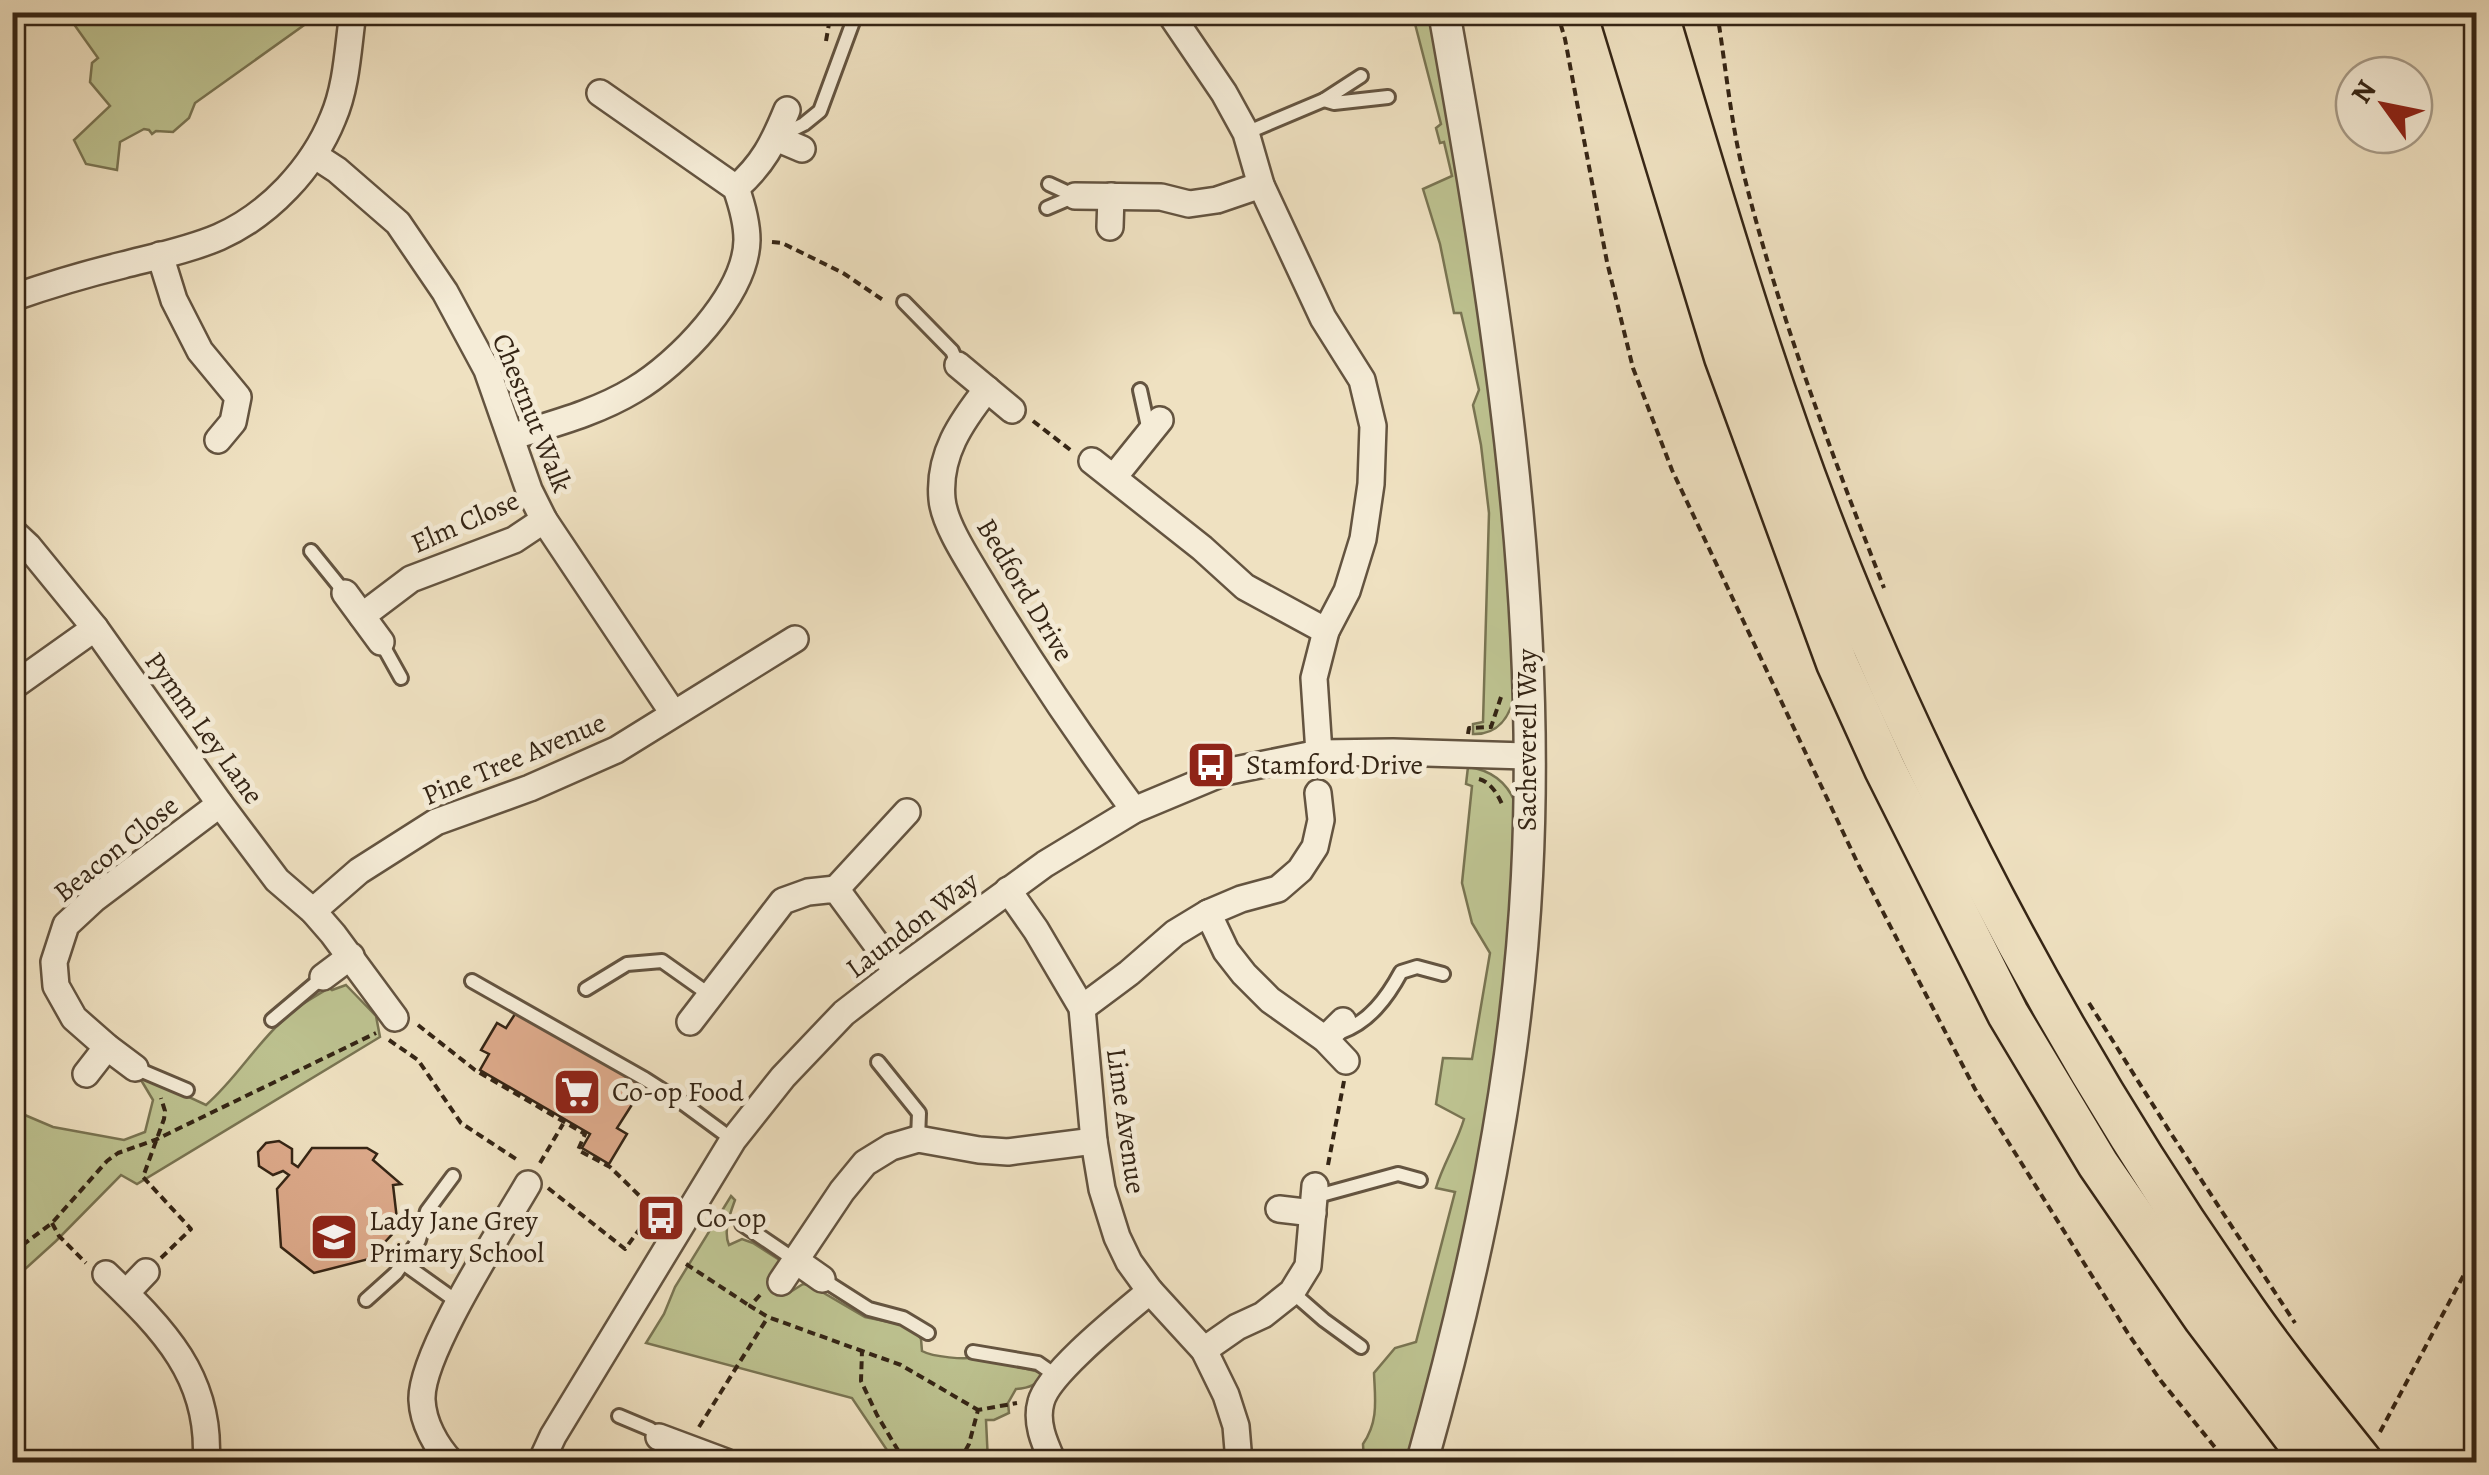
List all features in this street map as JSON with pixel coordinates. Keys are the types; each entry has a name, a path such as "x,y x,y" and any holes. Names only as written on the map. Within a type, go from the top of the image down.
{"highway":[{"path":"1620,12 1725,357 1837,663 1886,769 2008,1014 2098,1164 2204,1318 2313,1462"},
{"path":"1657,12 1788,430 1862,621 1928,766 2016,941 2109,1104 2238,1302 2368,1452"}],"street":[{"path":"13,296 219,237 254,216 292,183 314,155 334,116 352,12"},
{"path":"1169,12 1246,133 1262,185 1323,318 1362,380 1373,426 1371,484 1362,539 1346,591 1326,631 1314,678 1320,753"},
{"name":"Sacheverell Way","path":"1422,1462 1474,1261 1505,1096 1527,876 1530,756 1524,584 1510,448 1478,207 1444,12"},
{"path":"511,437 588,413 634,390 673,361 706,326 734,286 744,258 744,210 736,188 600,93"},
{"path":"736,188 756,170 776,138 787,110"},
{"path":"776,138 802,150"},
{"name":"Chestnut Walk","path":"314,155 398,223 445,292 487,370 529,490 544,520 673,713"},
{"path":"1074,196 1161,198 1190,204 1217,200 1262,185"},
{"path":"1110,196 1110,227"},
{"path":"160,255 174,300 200,351 250,394 218,440"},
{"path":"958,365 1012,410"},
{"name":"Bedford Drive","path":"987,389 960,424 944,459 942,501 958,544 1006,622 1086,745 1134,810"},
{"path":"1114,478 1155,426"},
{"path":"1092,461 1245,587 1326,631"},
{"name":"Elm Close","path":"362,616 411,578 514,540 544,520"},
{"name":"Pymm Ley Lane","path":"12,531 95,628 277,880 313,911 351,956 386,1025"},
{"path":"346,593 381,642"},
{"path":"12,687 95,628"},
{"name":"Pine Tree Avenue","path":"313,911 359,871 436,822 530,788 616,750 795,639"},
{"name":"Laundon Way","path":"541,1462 553,1436 733,1140 783,1077 844,1013 1008,890 1134,810 1224,772 1320,753 1530,756"},
{"path":"1082,1008 1174,933 1241,899 1278,889 1300,870 1332,820 1318,793"},
{"name":"Beacon Close","path":"135,1068 74,1018 56,986 54,962 66,925 94,899 220,804"},
{"path":"690,1022 782,902 808,892 836,888 906,812"},
{"path":"836,888 897,972"},
{"name":"Lime Avenue","path":"1008,890 1082,1008 1094,1142 1102,1189 1117,1237 1150,1291 1204,1350 1226,1394 1236,1426 1239,1462"},
{"path":"1208,914 1226,951 1244,974 1270,1000 1334,1030 1346,1061"},
{"path":"323,978 351,956"},
{"path":"86,1074 106,1047"},
{"path":"822,1279 788,1271 865,1163 891,1146 918,1139 1008,1152 1094,1142"},
{"path":"451,1462 426,1423 422,1397 427,1369 459,1304 532,1177"},
{"path":"1204,1350 1263,1315 1292,1292 1308,1266 1314,1198 1280,1209"},
{"path":"126,1293 146,1272"},
{"path":"106,1274 172,1342 187,1368 200,1401 208,1439 206,1462"},
{"path":"1054,1462 1039,1418 1041,1399 1070,1361 1150,1291"},
{"path":"659,1436 694,1454 726,1462"}],"lane":[{"path":"776,138 820,111 854,19"},
{"path":"1246,133 1324,100 1360,76"},
{"path":"1324,100 1334,103 1388,97"},
{"path":"1049,184 1074,196"},
{"path":"1047,208 1074,196"},
{"path":"897,303 952,351 958,365"},
{"path":"1140,390 1155,426"},
{"path":"310,550 346,593"},
{"path":"381,642 401,678"},
{"path":"586,988 626,964 662,961 710,995"},
{"path":"1334,1030 1358,1026 1393,988 1401,972 1417,967 1443,974"},
{"path":"272,1020 323,978"},
{"path":"472,980 645,1079 733,1140"},
{"path":"878,1062 919,1113 918,1139"},
{"path":"135,1068 188,1090"},
{"path":"1314,1198 1398,1174 1420,1180"},
{"path":"366,1300 396,1273 419,1240 427,1212 454,1176"},
{"path":"742,1224 788,1271"},
{"path":"403,1263 459,1304"},
{"path":"822,1279 869,1309 903,1318 928,1333"},
{"path":"1292,1292 1362,1347"},
{"path":"973,1352 1038,1363 1058,1377"},
{"path":"619,1416 659,1436"}],"path":[{"path":"824,49 831,12"},
{"path":"1557,12 1566,40 1607,262 1633,368 1672,470 1859,866 1975,1089 2129,1335 2227,1462"},
{"path":"1717,12 1740,159 1766,258 1849,498 1890,602"},
{"path":"747,240 782,243 897,303"},
{"path":"1012,410 1023,413 1084,460 1092,461"},
{"path":"2088,1001 2298,1327"},
{"path":"12,1252 52,1223 118,1154 155,1140 386,1025 410,1018 475,1070 585,1134 578,1150 610,1167 660,1212"},
{"path":"386,1025 418,1060 461,1122 625,1249 647,1218 656,1223"},
{"path":"1314,1198 1326,1174 1346,1061"},
{"path":"135,1068 163,1102 164,1119 144,1177 191,1229 146,1272"},
{"path":"532,1177 564,1122"},
{"path":"52,1223 59,1236 96,1274 106,1274"},
{"path":"2368,1452 2476,1252"},
{"path":"788,1271 750,1306 768,1317 901,1365 978,1410 1041,1399"},
{"path":"694,1454 768,1317"},
{"path":"862,1352 860,1381 905,1462"},
{"path":"960,1462 978,1410"}],"green space":[{"path":"66,13 321,13 195,103 189,118 173,132 152,134 144,129 120,142 117,170 86,164 74,140 110,106 90,82 92,63 98,58"},
{"path":"1408,13 1431,13 1460,172 1507,531 1516,690 1503,722 1490,731 1473,734 1473,724 1483,722 1489,513 1473,405 1479,390 1461,313 1454,313 1440,244 1423,189 1452,176 1444,142 1440,143 1436,128 1441,124 1414,20 1409,21"},
{"path":"1468,767 1497,778 1515,802 1511,927 1490,1114 1467,1238 1408,1462 1364,1462 1363,1444 1375,1410 1374,1373 1395,1348 1416,1342 1455,1192 1436,1188 1464,1119 1436,1104 1443,1058 1472,1059 1490,953 1472,923 1462,883 1472,786 1466,784"},
{"path":"346,985 376,1016 380,1037 137,1184 121,1175 13,1280 13,1110 53,1127 124,1140 145,1132 153,1100 141,1080 144,1076 206,1105 287,1016 329,988"},
{"path":"731,1196 735,1200 727,1228 729,1245 742,1239 781,1261 771,1284 787,1294 803,1284 810,1285 865,1317 904,1325 917,1333 922,1351 927,1353 976,1357 1044,1373 1033,1385 1016,1389 1008,1403 1009,1413 986,1420 988,1462 895,1462 852,1398 646,1343"}],"building":[{"name":"Co-op Food","path":"517,1011 640,1083 617,1128 627,1134 609,1164 582,1148 590,1134 480,1070 489,1054 481,1050 497,1023 506,1028"},
{"path":"279,1141 292,1149 292,1163 298,1167 312,1148 367,1148 377,1154 373,1160 401,1184 393,1185 398,1228 369,1259 314,1273 281,1247 277,1189 289,1175 283,1171 273,1175 259,1166 258,1152 266,1143"}],"place":[{"name":"Stamford Drive","path":"1211,765"},
{"name":"Co-op Food","path":"577,1092"},
{"name":"Co-op","path":"661,1218"},
{"name":"Lady Jane Grey Primary School","path":"334,1237"}]}
